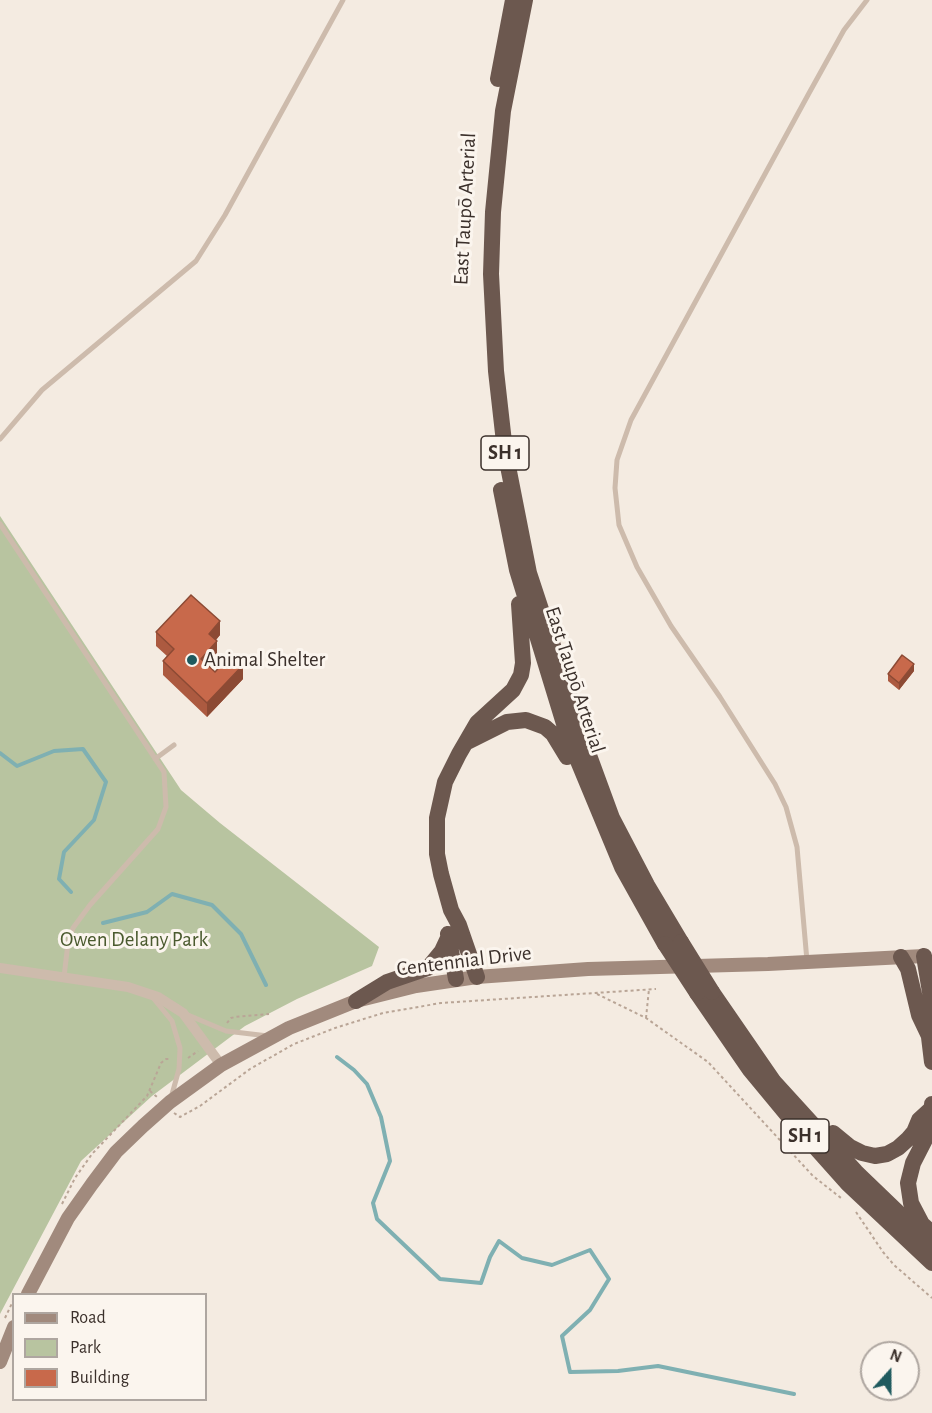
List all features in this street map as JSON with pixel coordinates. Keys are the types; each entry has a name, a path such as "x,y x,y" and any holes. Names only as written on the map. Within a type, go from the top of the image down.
{"highway":[{"name":"East Taupō Arterial","path":"513,0 498,79 490,138 485,218 483,305 492,430 504,508 517,570 568,737 622,867 705,992 750,1070 848,1184 932,1263"},
{"name":"East Taupō Arterial","path":"525,0 503,111 493,212 491,274 496,371 505,452 529,573 593,768 612,818 647,885 673,943"},
{"path":"477,977 459,925 451,910 437,854 437,818 445,782 477,723 513,690 521,675 523,649 517,570"},
{"path":"467,742 507,722 517,720 526,720 545,727 562,747 605,846 622,867"},
{"path":"451,910 447,925 456,979"},
{"path":"356,1000 387,982 428,968 442,951 449,936"},
{"path":"924,956 932,997 929,1037 932,1062"},
{"path":"901,957 908,969 919,1016 929,1037"},
{"name":"East Taupō Arterial","path":"705,992 721,1007 774,1082 856,1172 932,1245"},
{"path":"721,1007 783,1083 838,1138 862,1153 875,1156 887,1154 898,1148 914,1132 919,1120 931,1106"},
{"path":"931,1106 932,1126 913,1163 908,1183 911,1203 922,1224 932,1233"}],"main road":[{"name":"Centennial Drive","path":"29,1293 68,1218 92,1184 116,1152 169,1104 221,1065 271,1037 356,1000 416,986 477,977 588,969 924,956"},
{"path":"0,1362 9,1324"}],"street":[{"path":"0,968 144,991 183,1013 221,1065"}],"lane":[{"path":"0,439 42,390 196,261 225,214 343,0"},
{"path":"807,961 797,848 786,807 775,784 720,697 670,626 638,567 619,525 615,488 617,460 631,420 828,58 844,30 867,0"},
{"path":"0,524 164,772 166,807 158,829 90,905 73,928 68,943 64,977"},
{"path":"156,759 174,745"},
{"path":"144,991 166,1013 177,1033 180,1060 169,1104"},
{"path":"183,1013 226,1031 271,1037"}],"path":[{"path":"646,1018 649,989"},
{"path":"150,1091 169,1104 178,1116 184,1115 250,1070 294,1044 383,1013 441,1003 656,989"},
{"path":"594,992 646,1018 708,1062 813,1176 849,1204"},
{"path":"226,1027 231,1018 269,1014"},
{"path":"183,1060 202,1048"},
{"path":"855,1211 883,1252 932,1298"},
{"path":"9,1324 12,1309"}],"green space":[{"name":"Owen Delany Park","path":"0,516 181,790 379,947 372,966 297,999 245,1026 152,1096 81,1161 0,1314"}],"building":[{"path":"191,595 220,621 209,634 217,641 201,659 215,672 231,654 243,665 207,703 163,661 174,649 156,632"},
{"path":"902,655 914,664 899,683 888,674"}],"waterway":[{"path":"0,753 17,766 54,751 83,749 106,782 94,820 64,852 59,879 71,892"},
{"path":"103,923 147,912 172,894 212,905 241,934 266,985"},
{"path":"337,1057 367,1084 381,1117 390,1161 373,1203 377,1219 440,1279 481,1283 490,1257 499,1241 522,1258 552,1265 590,1250 609,1279 590,1310 562,1336 570,1372 618,1371 658,1366 794,1394"}],"place":[{"name":"Animal Shelter","path":"192,660"}]}
